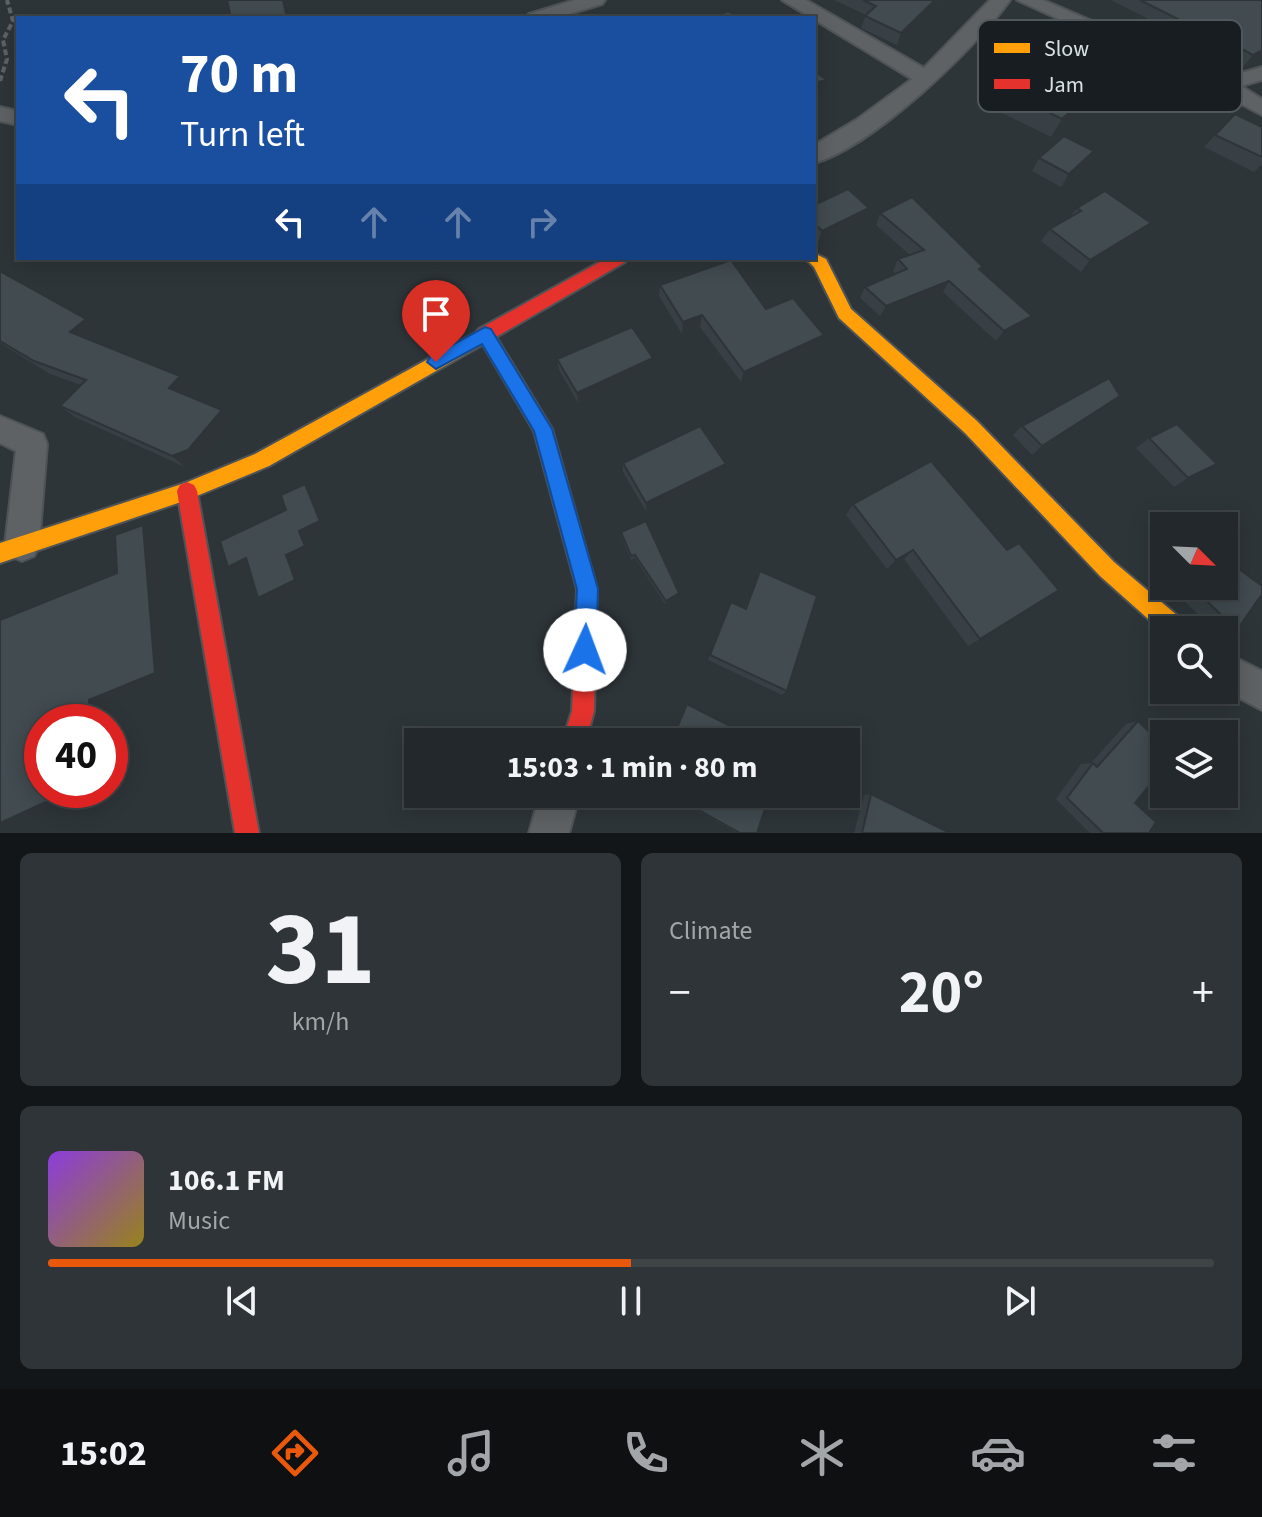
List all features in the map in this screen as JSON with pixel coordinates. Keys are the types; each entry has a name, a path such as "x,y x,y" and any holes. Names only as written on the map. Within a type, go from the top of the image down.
{"street":[{"path":"543,16 595,0"},
{"path":"792,0 924,77"},
{"path":"985,20 1000,0"},
{"path":"1027,0 1073,20"},
{"path":"816,154 865,128 978,26"},
{"path":"1242,79 1262,73"},
{"path":"1242,96 1262,108"},
{"path":"0,429 32,444 11,549 187,491 262,460 616,260"},
{"path":"816,260 845,313 971,427 1107,569 1161,616"},
{"path":"485,334 543,429 587,589 583,711 578,728"},
{"path":"187,491 247,833"},
{"path":"1238,678 1262,691"},
{"path":"549,833 556,808"}],"path":[{"path":"0,81 7,59 3,40 13,21 7,0"}],"building":[{"path":"227,0 283,0 287,16 231,16"},
{"path":"863,0 935,0 901,33 865,16 876,6"},
{"path":"1140,0 1262,0 1262,50 1253,55 1242,51 1242,20 1180,20"},
{"path":"728,11 736,16 716,16"},
{"path":"816,72 827,80 816,83"},
{"path":"1048,112 1070,112 1062,119"},
{"path":"1235,114 1262,127 1262,157 1215,135"},
{"path":"1064,136 1094,151 1069,174 1039,158"},
{"path":"848,189 869,208 822,231 816,225 816,204"},
{"path":"1105,191 1151,223 1090,260 1050,229 1081,211 1077,208"},
{"path":"912,197 983,267 979,269 1032,316 1004,331 949,281 886,306 865,287 907,269 898,259 924,250 880,213"},
{"path":"731,260 766,309 793,298 824,335 744,372 702,315 683,322 660,285"},
{"path":"0,271 86,319 70,332 180,376 169,388 222,410 188,450 172,456 60,406 86,380 34,361 0,341"},
{"path":"632,327 653,358 577,393 557,359"},
{"path":"1109,378 1120,396 1042,446 1022,426"},
{"path":"1177,424 1217,464 1188,478 1149,438"},
{"path":"700,426 726,464 646,503 623,463"},
{"path":"931,461 1007,550 1019,543 1059,590 980,639 913,550 896,560 853,504"},
{"path":"305,484 320,521 299,531 305,546 286,555 295,580 258,598 246,558 228,567 220,541 286,510 281,495"},
{"path":"646,521 679,593 666,601 635,555 631,556 621,532"},
{"path":"143,525 155,673 89,700 89,704 24,704 24,808 33,808 0,823 0,620 117,573 115,535"},
{"path":"1238,568 1262,586 1262,594 1238,629 1238,616 1222,616 1206,600 1238,600"},
{"path":"760,571 817,596 787,691 710,655 731,602 746,609"},
{"path":"687,704 734,728 677,728"},
{"path":"1138,721 1150,733 1150,785 1135,803 1156,822 1149,833 1103,833 1067,798 1093,763 1097,767"},
{"path":"871,794 942,829 950,833 862,833"},
{"path":"695,808 765,808 757,833 740,833"}],"traffic: slow":[{"path":"816,260 845,313 971,427 1107,569 1161,616"},
{"path":"0,553 187,491 262,460 481,337"}],"traffic: jam":[{"path":"481,337 616,260"},
{"path":"485,334 543,429 587,589 583,711 578,728"},
{"path":"187,491 247,833"}],"route":[{"path":"436,362 485,334 543,429 587,589 585,650"}]}
